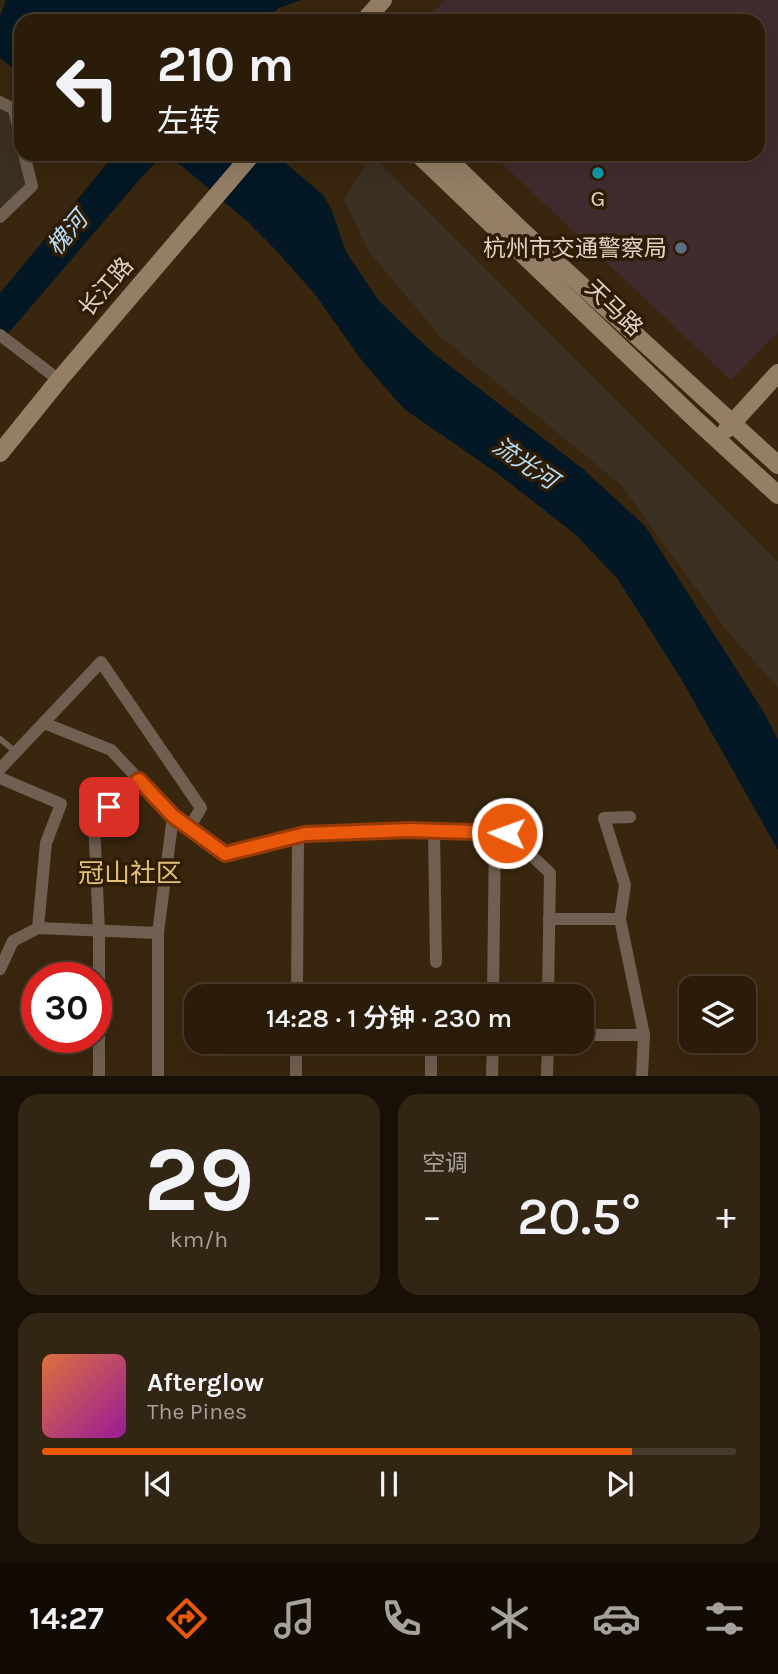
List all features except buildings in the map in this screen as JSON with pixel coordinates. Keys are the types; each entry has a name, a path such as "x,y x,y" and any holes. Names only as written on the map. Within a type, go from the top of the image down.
{"main road":[{"path":"371,14 383,0"},
{"name":"长江路","path":"0,453 246,161"},
{"name":"天马路","path":"425,161 778,495"},
{"name":"天马路","path":"450,161 521,230 778,465"},
{"path":"717,439 778,373"}],"street":[{"path":"0,216 32,186 26,161"},
{"path":"0,335 59,380"},
{"path":"0,769 101,662 201,808 189,828"},
{"path":"44,723 111,750 173,816 225,854 305,834 396,830 508,833 550,873 548,984"},
{"path":"0,778 61,804 46,843 38,928"},
{"path":"99,1076 99,931 94,821 139,780"},
{"path":"159,1076 158,933 173,816"},
{"path":"630,817 604,818 625,885 620,919 644,1035 642,1076"},
{"path":"434,830 436,962"},
{"path":"493,984 495,832"},
{"path":"297,984 298,836"},
{"path":"549,919 620,919"},
{"path":"0,969 13,940 38,928 158,933"},
{"path":"594,1035 644,1035"},
{"path":"296,1054 296,1076"},
{"path":"431,1054 431,1076"},
{"path":"492,1076 493,1054"},
{"path":"547,1076 548,1054"}],"lane":[{"path":"0,739 16,752"}],"shaded area":[{"path":"445,0 778,0 778,332 731,380 499,161 765,161 765,14 432,14"},
{"path":"0,102 14,109 14,161 23,161 32,186 0,217"},
{"path":"367,161 378,161 778,562 778,688 727,631 621,485 440,336 369,252 344,200"}],"water":[{"path":"6,0 301,0 279,8 273,14 14,14 14,69 0,58 0,16"},
{"name":"槐河","path":"109,161 157,161 0,343 0,293"},
{"name":"流光河","path":"171,161 283,161 324,196 346,252 379,301 432,352 584,470 645,526 766,716 778,740 778,850 680,677 617,578 576,535 497,473 404,409 363,362 314,293 272,246 182,166"}],"place":[{"name":"G","path":"598,173"},
{"name":"杭州市交通警察局","path":"681,248"}],"district":[{"name":"冠山社区","path":"130,873"}],"route":[{"path":"109,807 139,780 173,816 225,854 305,834 409,830 507,833"}]}
